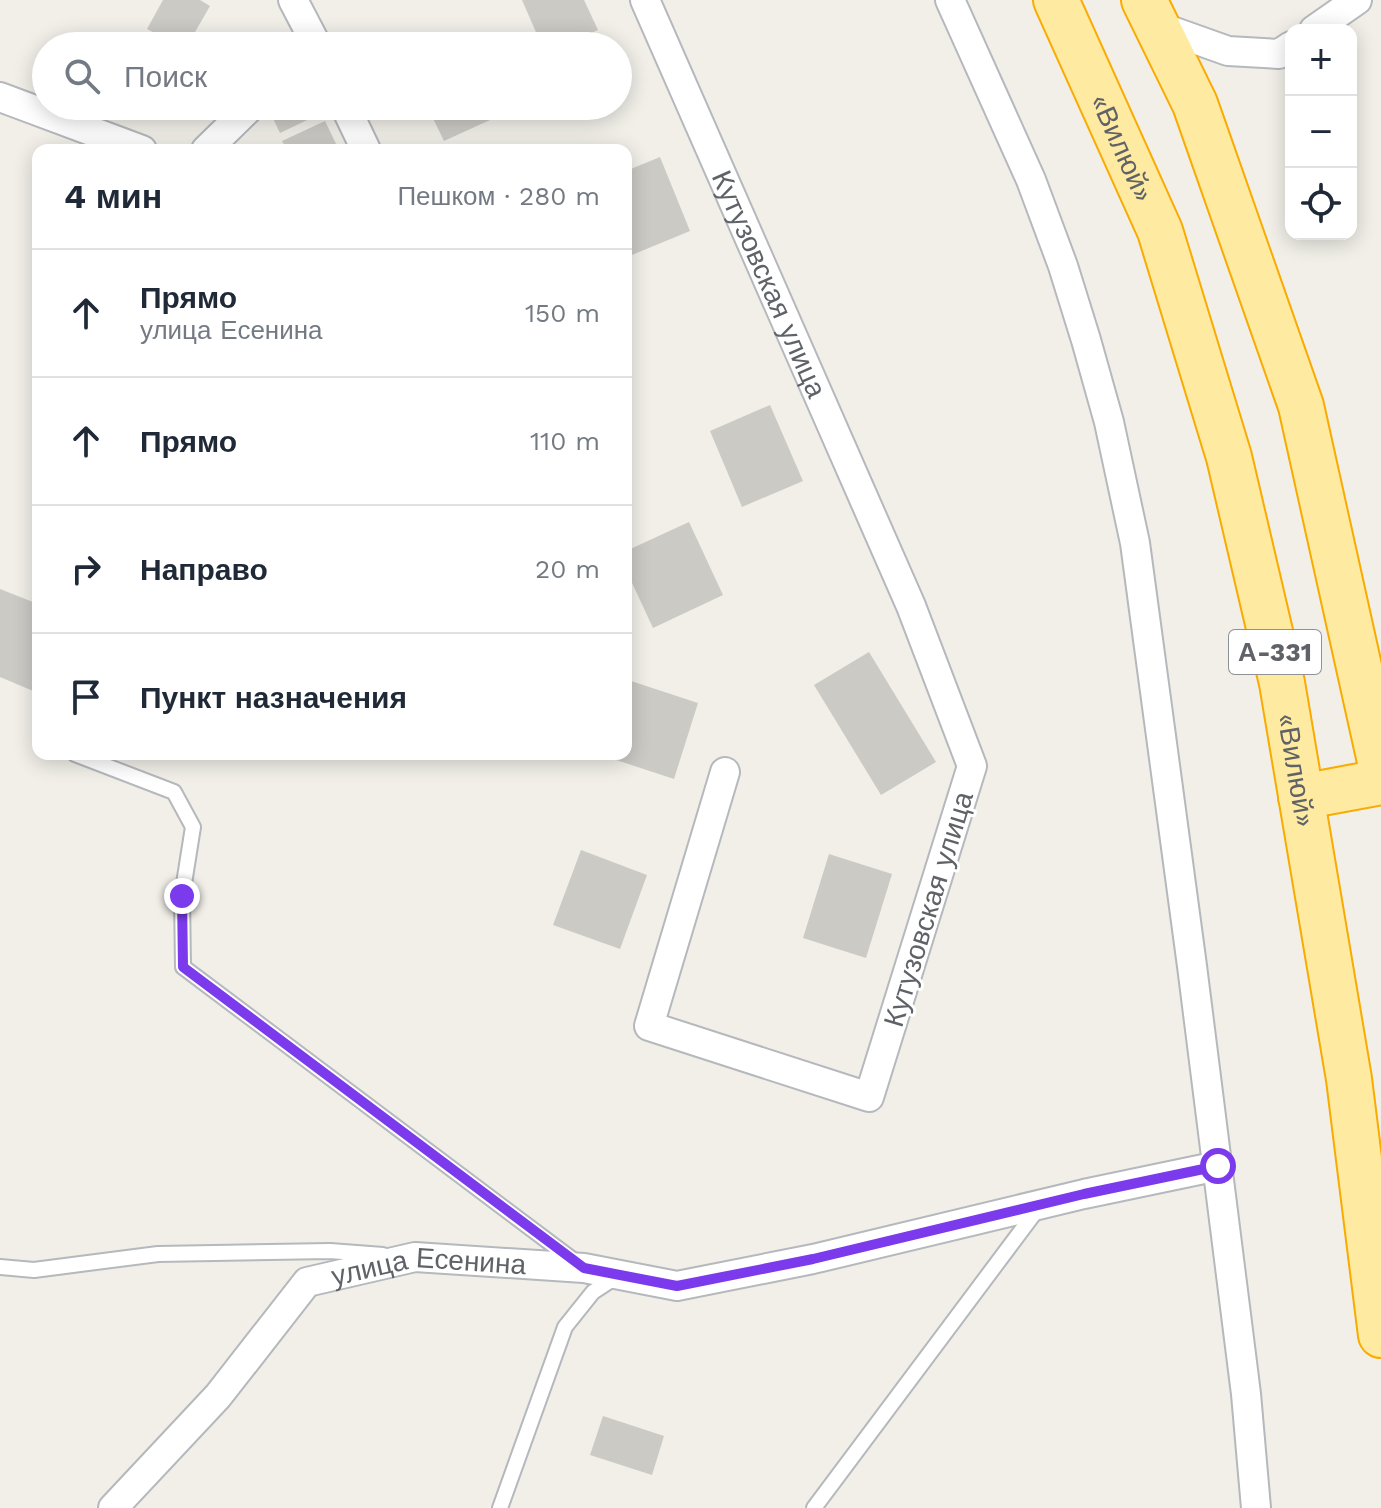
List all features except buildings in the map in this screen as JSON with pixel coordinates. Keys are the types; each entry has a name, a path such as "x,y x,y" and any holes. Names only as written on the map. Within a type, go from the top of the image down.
{"highway":[{"name":"«Вилюй»","path":"1056,0 1160,231 1229,457 1282,683 1349,1079 1381,1335"},
{"name":"А-331","path":"1150,12 1195,104 1301,406 1381,766"},
{"path":"1301,797 1381,782"}],"street":[{"path":"293,0 309,32"},
{"name":"Кутузовская улица","path":"645,0 911,606 972,766 869,1097 649,1026 725,772"},
{"path":"950,0 1031,180 1067,280 1109,422 1135,543 1218,1166 1246,1394 1256,1508"},
{"path":"1323,24 1357,0"},
{"path":"1150,12 1228,51 1279,54 1285,50"},
{"path":"0,97 32,109"},
{"path":"62,120 126,144"},
{"path":"212,144 237,120"},
{"path":"352,120 363,144"},
{"name":"улица Есенина","path":"113,1508 218,1396 307,1282 415,1257 584,1268 677,1286 813,1259 1218,1166"}],"lane":[{"path":"91,760 174,792 193,827 182,896 183,967 584,1268"},
{"path":"814,1508 1041,1205"},
{"path":"0,1267 34,1270 158,1254 330,1251 415,1257"},
{"path":"500,1508 565,1327 593,1292 619,1275"}],"route":[{"path":"182,896 183,967 584,1268 677,1286 813,1259 1084,1194 1218,1166"}]}
